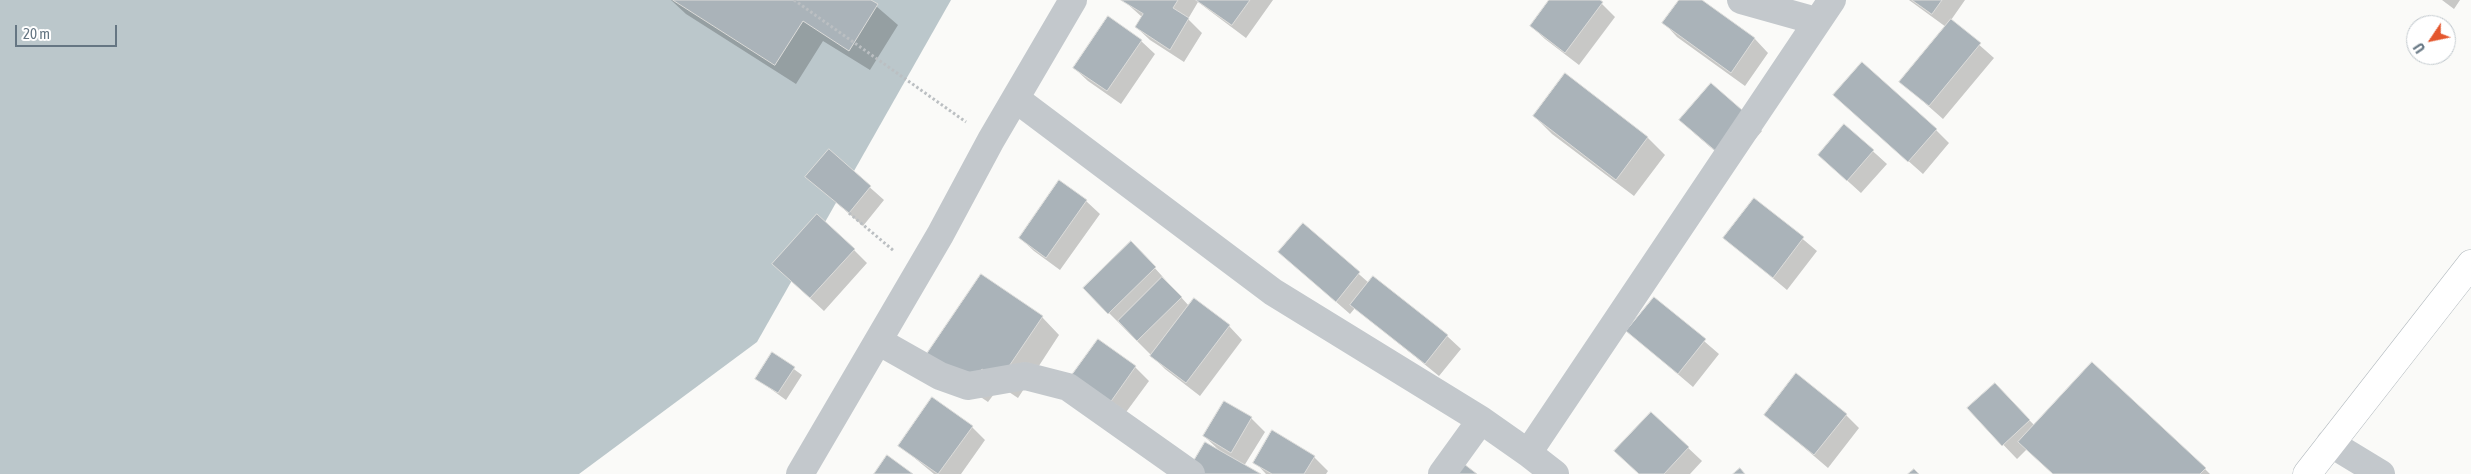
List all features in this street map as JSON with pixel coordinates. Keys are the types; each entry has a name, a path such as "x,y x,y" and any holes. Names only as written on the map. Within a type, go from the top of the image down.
{"street":[{"path":"800,474 919,271 991,140 1073,0"},
{"path":"1528,453 1824,11 1740,0"},
{"path":"1016,99 1273,292 1481,420 1555,474"},
{"path":"2307,474 2471,264"},
{"path":"878,341 940,376 968,386 1025,376 1068,387 1191,474"},
{"path":"1442,474 1481,420"},
{"path":"2330,443 2380,474"}],"path":[{"path":"794,0 991,140"},
{"path":"848,213 919,271"}],"shaded area":[{"path":"0,0 951,0 757,342 579,474 0,474"}],"building":[{"path":"673,0 871,0 878,4 849,51 803,21 775,65"},
{"path":"1121,0 1178,0 1173,8 1189,18 1170,50 1135,27 1143,14"},
{"path":"1196,0 1250,0 1232,25"},
{"path":"1549,0 1600,0 1603,2 1565,53 1530,26"},
{"path":"1679,0 1702,0 1755,38 1731,73 1662,23"},
{"path":"1912,0 1942,0 1932,14"},
{"path":"1108,16 1142,40 1107,91 1073,68"},
{"path":"1951,19 1981,43 1929,106 1899,82"},
{"path":"1862,62 1937,129 1908,162 1833,95"},
{"path":"1565,73 1648,137 1616,180 1533,116"},
{"path":"1711,83 1750,117 1718,153 1679,120"},
{"path":"1844,124 1874,150 1847,181 1818,155"},
{"path":"829,149 871,186 849,213 805,177"},
{"path":"1059,180 1087,200 1046,258 1019,238"},
{"path":"1754,198 1804,237 1773,278 1723,238"},
{"path":"817,214 855,249 810,298 772,264"},
{"path":"1303,223 1360,272 1336,302 1278,252"},
{"path":"1131,241 1156,267 1108,314 1083,288"},
{"path":"981,274 1043,316 999,381 982,369 970,385 926,355"},
{"path":"1373,276 1448,335 1425,364 1350,305"},
{"path":"1162,277 1182,297 1137,341 1118,321"},
{"path":"1654,297 1706,339 1678,374 1626,331"},
{"path":"1194,298 1230,325 1186,383 1150,356"},
{"path":"1098,339 1136,366 1107,407 1069,379"},
{"path":"772,352 795,367 778,393 755,379"},
{"path":"2092,362 2206,468 2200,474 2053,474 2018,442"},
{"path":"1796,373 1847,414 1814,455 1764,415"},
{"path":"1995,383 2030,420 2002,446 1967,408"},
{"path":"932,397 973,426 938,474 898,446"},
{"path":"1224,401 1252,417 1231,453 1203,436"},
{"path":"1651,412 1689,447 1664,474 1639,474 1614,451"},
{"path":"1272,430 1315,456 1304,474 1272,474 1253,463"},
{"path":"1205,442 1261,474 1197,474 1189,469"},
{"path":"887,455 913,474 874,474"},
{"path":"1464,464 1477,474 1456,474"},
{"path":"1740,468 1745,474 1733,474"},
{"path":"1914,469 1919,474 1908,474"}]}
